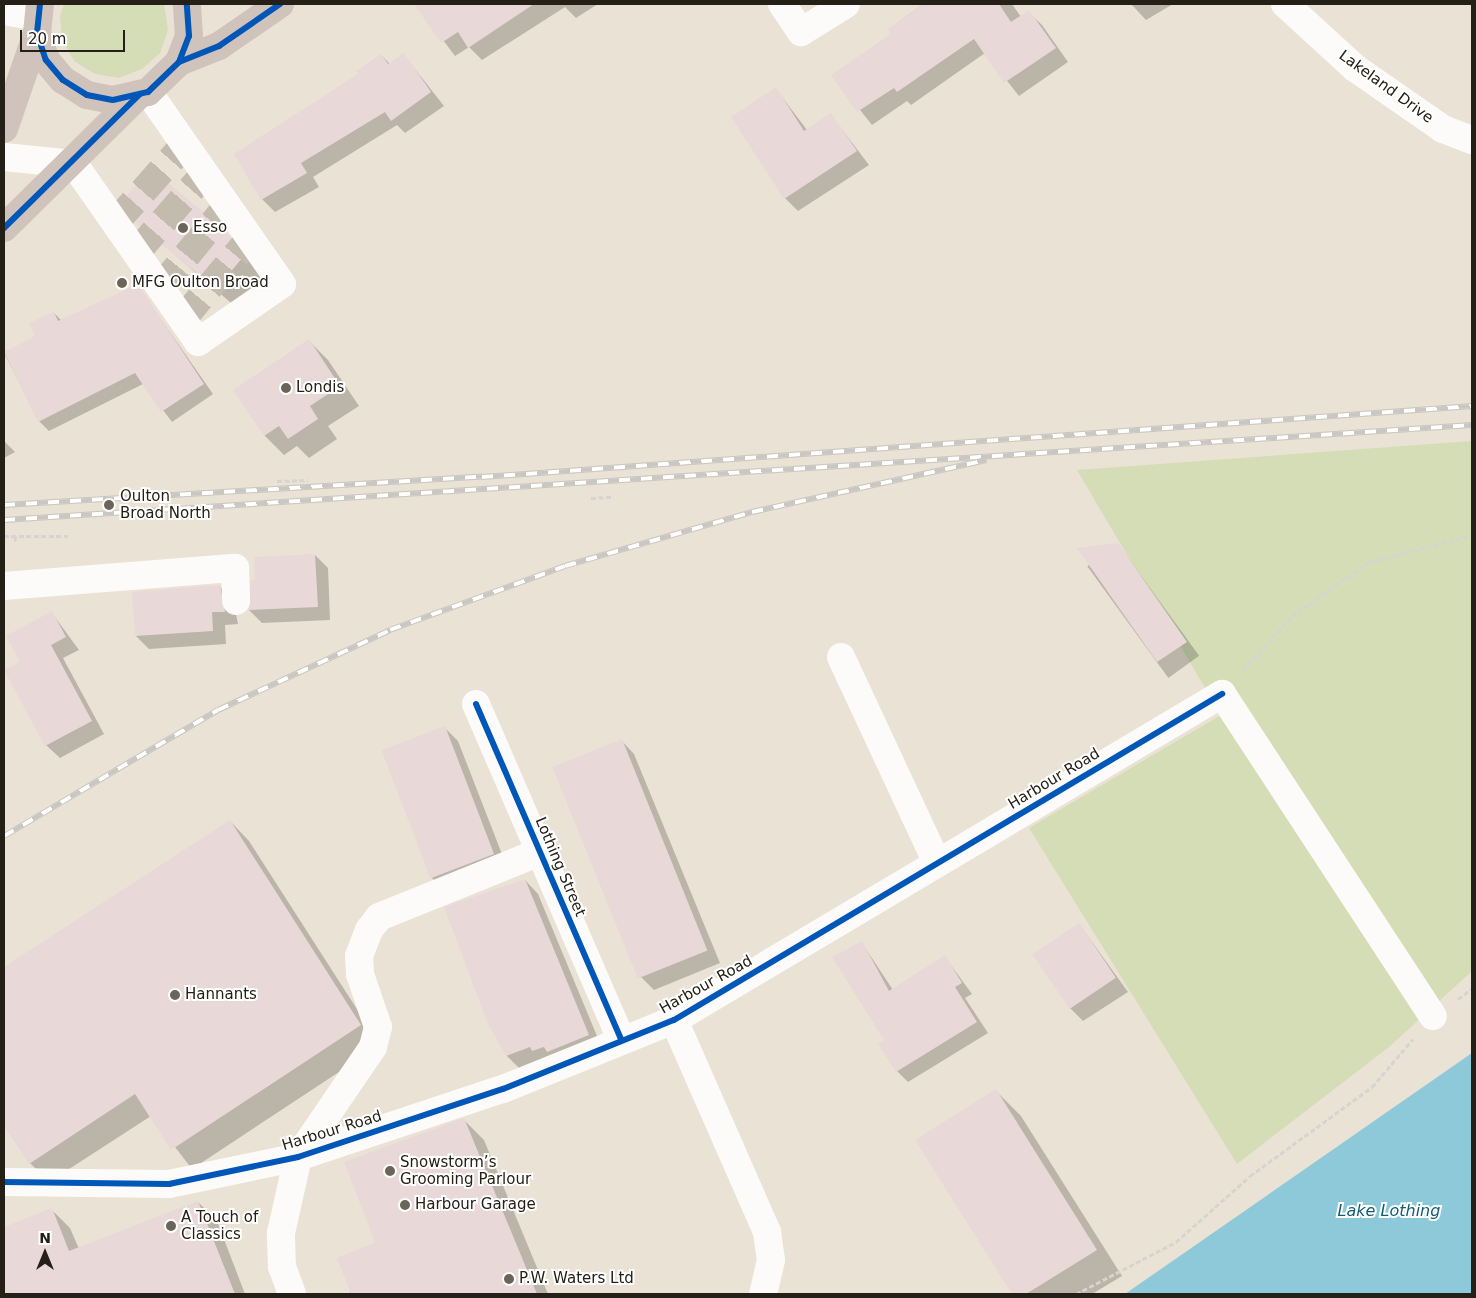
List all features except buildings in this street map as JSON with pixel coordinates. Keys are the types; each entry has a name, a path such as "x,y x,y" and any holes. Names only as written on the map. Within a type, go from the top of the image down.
{"highway":[{"path":"179,62 189,36 187,4"},
{"path":"4,228 74,164 144,93 179,62 219,46 280,4"},
{"path":"38,18 46,60 63,80 86,95 113,100 144,93"},
{"path":"4,129 38,18"}],"street":[{"path":"782,4 801,32 846,4"},
{"name":"Lakeland Drive","path":"1285,4 1355,68 1443,129 1472,140"},
{"path":"4,11 38,18"},
{"path":"4,157 74,164 198,342 282,284 144,93"},
{"path":"4,586 235,568 236,601"},
{"path":"841,657 937,863"},
{"path":"1222,694 1433,1016"},
{"name":"Harbour Road","path":"4,1182 169,1184 298,1157 503,1089 621,1039 674,1020 1222,694"},
{"name":"Lothing Street","path":"476,704 621,1039"},
{"path":"292,1294 282,1266 280,1233 298,1157 373,1046 378,1027 360,974 359,956 369,930 379,917 540,852"},
{"path":"674,1020 767,1232 771,1260 763,1294"}],"path":[{"path":"277,481 308,480"},
{"path":"592,498 613,497"},
{"path":"1222,694 1292,616 1369,562 1472,535"},
{"path":"4,536 68,536"},
{"path":"16,536 16,544"},
{"path":"1076,1294 1176,1242 1250,1176 1372,1087 1433,1016 1472,989"}],"green space":[{"path":"64,4 164,4 168,30 160,53 142,69 119,78 95,74 74,61 62,40 60,16"},
{"path":"1472,441 1472,971 1389,1047 1237,1164 1029,828 1221,715 1077,470"}],"water":[{"name":"Lake Lothing","path":"1472,1053 1472,1294 1125,1294"}],"tunnel":[{"path":"115,223 185,144"},
{"path":"136,253 205,173"},
{"path":"160,288 227,206"},
{"path":"182,320 250,238"}],"railway":[{"path":"4,505 482,477 1472,406"},
{"path":"4,520 1472,425"},
{"path":"4,836 218,710 390,630 565,566 752,512 986,460"}],"cycle path":[{"path":"40,4 37,33 46,60 63,80 87,95 113,100 148,92 179,62 189,36 187,4"},
{"path":"179,62 219,46 280,4"},
{"path":"4,228 140,94"},
{"path":"4,1182 169,1184 298,1157 503,1089 674,1020 1222,694"},
{"path":"476,704 621,1039"}],"place":[{"name":"Esso","path":"183,228"},
{"name":"MFG Oulton Broad","path":"122,283"},
{"name":"Londis","path":"286,388"},
{"name":"Oulton Broad North","path":"109,505"},
{"name":"Hannants","path":"175,995"},
{"name":"Snowstorm’s Grooming Parlour","path":"390,1171"},
{"name":"Harbour Garage","path":"405,1205"},
{"name":"A Touch of Classics","path":"171,1226"},
{"name":"P.W. Waters Ltd","path":"509,1279"}]}
